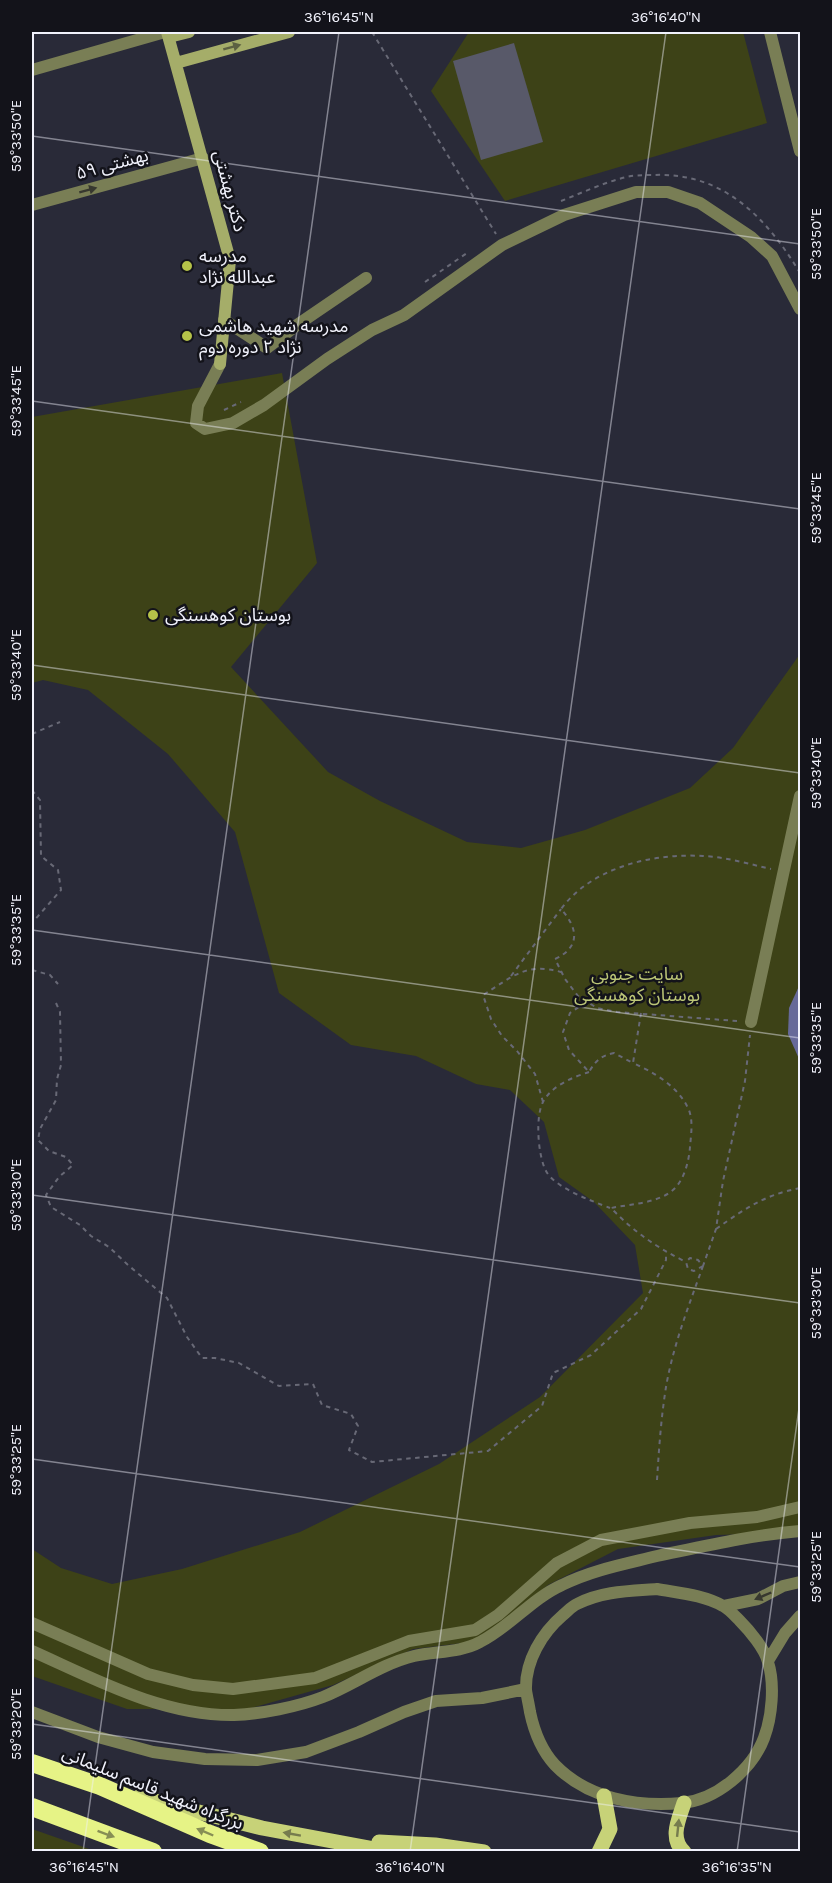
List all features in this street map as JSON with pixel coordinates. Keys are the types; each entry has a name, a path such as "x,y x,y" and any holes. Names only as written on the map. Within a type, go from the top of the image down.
{"highway":[{"name":"بزرگراه شهید قاسم سلیمانی","path":"32,1763 100,1786 210,1834 260,1851"},
{"path":"32,1807 153,1851"}],"main road":[{"path":"100,1786 262,1828 391,1851"},
{"path":"599,1851 610,1829 604,1796"},
{"path":"684,1803 675,1831 679,1847 684,1851"},
{"path":"324,1840 435,1845 484,1851"}],"street":[{"path":"32,70 167,33 189,32"},
{"path":"176,63 289,32"},
{"path":"770,32 797,126 801,151"},
{"name":"دکتر بهشتی","path":"167,33 230,260 220,364 198,406 196,423 205,429 233,423 264,405 327,359 372,330 404,315 502,245 564,215 636,192 668,192 700,202 751,237 772,256 801,309"},
{"name":"بهشتی ۵۹","path":"32,205 203,158"},
{"path":"224,321 267,348 366,278"},
{"path":"751,1022 801,796"},
{"path":"32,1623 148,1674 193,1685 233,1689 315,1678 409,1641 475,1630 498,1615 557,1563 601,1540 690,1523 757,1517 801,1508"},
{"path":"32,1651 139,1699 189,1711 233,1715 276,1710 322,1698 384,1666 414,1656 479,1644 504,1627 537,1598 562,1584 609,1568 760,1535 801,1532"},
{"path":"724,1606 758,1599 783,1586 801,1582"},
{"path":"657,1589 697,1596 724,1606 749,1630 768,1661 772,1689 771,1717 764,1740 751,1760 732,1780 712,1794 684,1803 637,1803 604,1796 578,1783 555,1765 541,1744 533,1726 526,1689 529,1668 538,1644 552,1624 576,1604 615,1591 657,1589"},
{"path":"768,1661 785,1633 801,1616"},
{"path":"32,1712 98,1737 153,1752 205,1759 257,1760 306,1752 436,1701 482,1698 526,1689"}],"path":[{"path":"372,32 497,237 503,234"},
{"path":"562,201 601,185 632,176 669,175 697,179 729,194 754,212 782,243 801,273"},
{"path":"424,283 469,251"},
{"path":"222,411 242,401"},
{"path":"32,734 60,722"},
{"path":"32,790 40,800 40,856 58,870 61,890 32,923"},
{"path":"510,978 571,895 587,883 630,864 678,856 705,856 784,871"},
{"path":"561,909 571,920 574,940 571,948 555,959 578,996 586,1002 597,1008 751,1022 746,1081 723,1181 716,1229 682,1324 666,1384 659,1437 657,1480"},
{"path":"562,972 546,968 527,969 483,995 491,1019 502,1036 535,1074 543,1102 538,1124 538,1144 546,1172 567,1190 611,1208 631,1228 666,1252 686,1262 688,1269 694,1271 703,1266"},
{"path":"32,970 50,975 58,984"},
{"path":"586,1002 570,1012 563,1032 568,1050 589,1072"},
{"path":"56,1003 60,1012 61,1065 57,1079 56,1100 40,1129 38,1140 49,1151 66,1157 73,1165 59,1177 46,1195 51,1207 109,1247 167,1298 187,1337 202,1358 239,1363 279,1386 313,1384 322,1405 351,1414 358,1426 349,1450 372,1462 488,1451 542,1406 553,1373 591,1355 641,1309 666,1260 666,1252"},
{"path":"633,1064 641,1013"},
{"path":"543,1102 553,1091 572,1077 589,1072 595,1061 614,1053 660,1077 675,1090 688,1107 692,1126 689,1153 684,1172 676,1187 660,1197 611,1208"},
{"path":"716,1229 746,1208 778,1193 801,1188"},
{"path":"686,1262 690,1258 698,1260 703,1266"}],"green space":[{"path":"469,32 743,32 767,123 505,201 431,91"},
{"name":"سایت جنوبی بوستان کوهسنگی","path":"282,373 317,563 231,667 328,772 380,801 467,842 521,848 585,830 690,788 733,748 800,654 800,1533 716,1535 618,1549 548,1585 479,1641 413,1649 333,1685 248,1709 127,1709 32,1676 32,1549 61,1568 112,1584 182,1569 300,1532 439,1464 540,1397 643,1293 635,1245 594,1202 559,1177 544,1122 510,1090 476,1084 416,1056 351,1045 279,993 235,832 168,754 88,690 43,680 32,683 32,417"},
{"path":"32,1829 95,1851 32,1851"}],"water":[{"path":"800,984 800,1061 788,1034 789,1008"}],"building":[{"path":"514,43 543,142 481,160 453,61"}],"place":[{"name":"مدرسه عبدالله نژاد","path":"187,266"},
{"name":"مدرسه شهید هاشمی نژاد ۲ دوره دوم","path":"187,336"},
{"name":"بوستان کوهسنگی","path":"153,615"}]}
